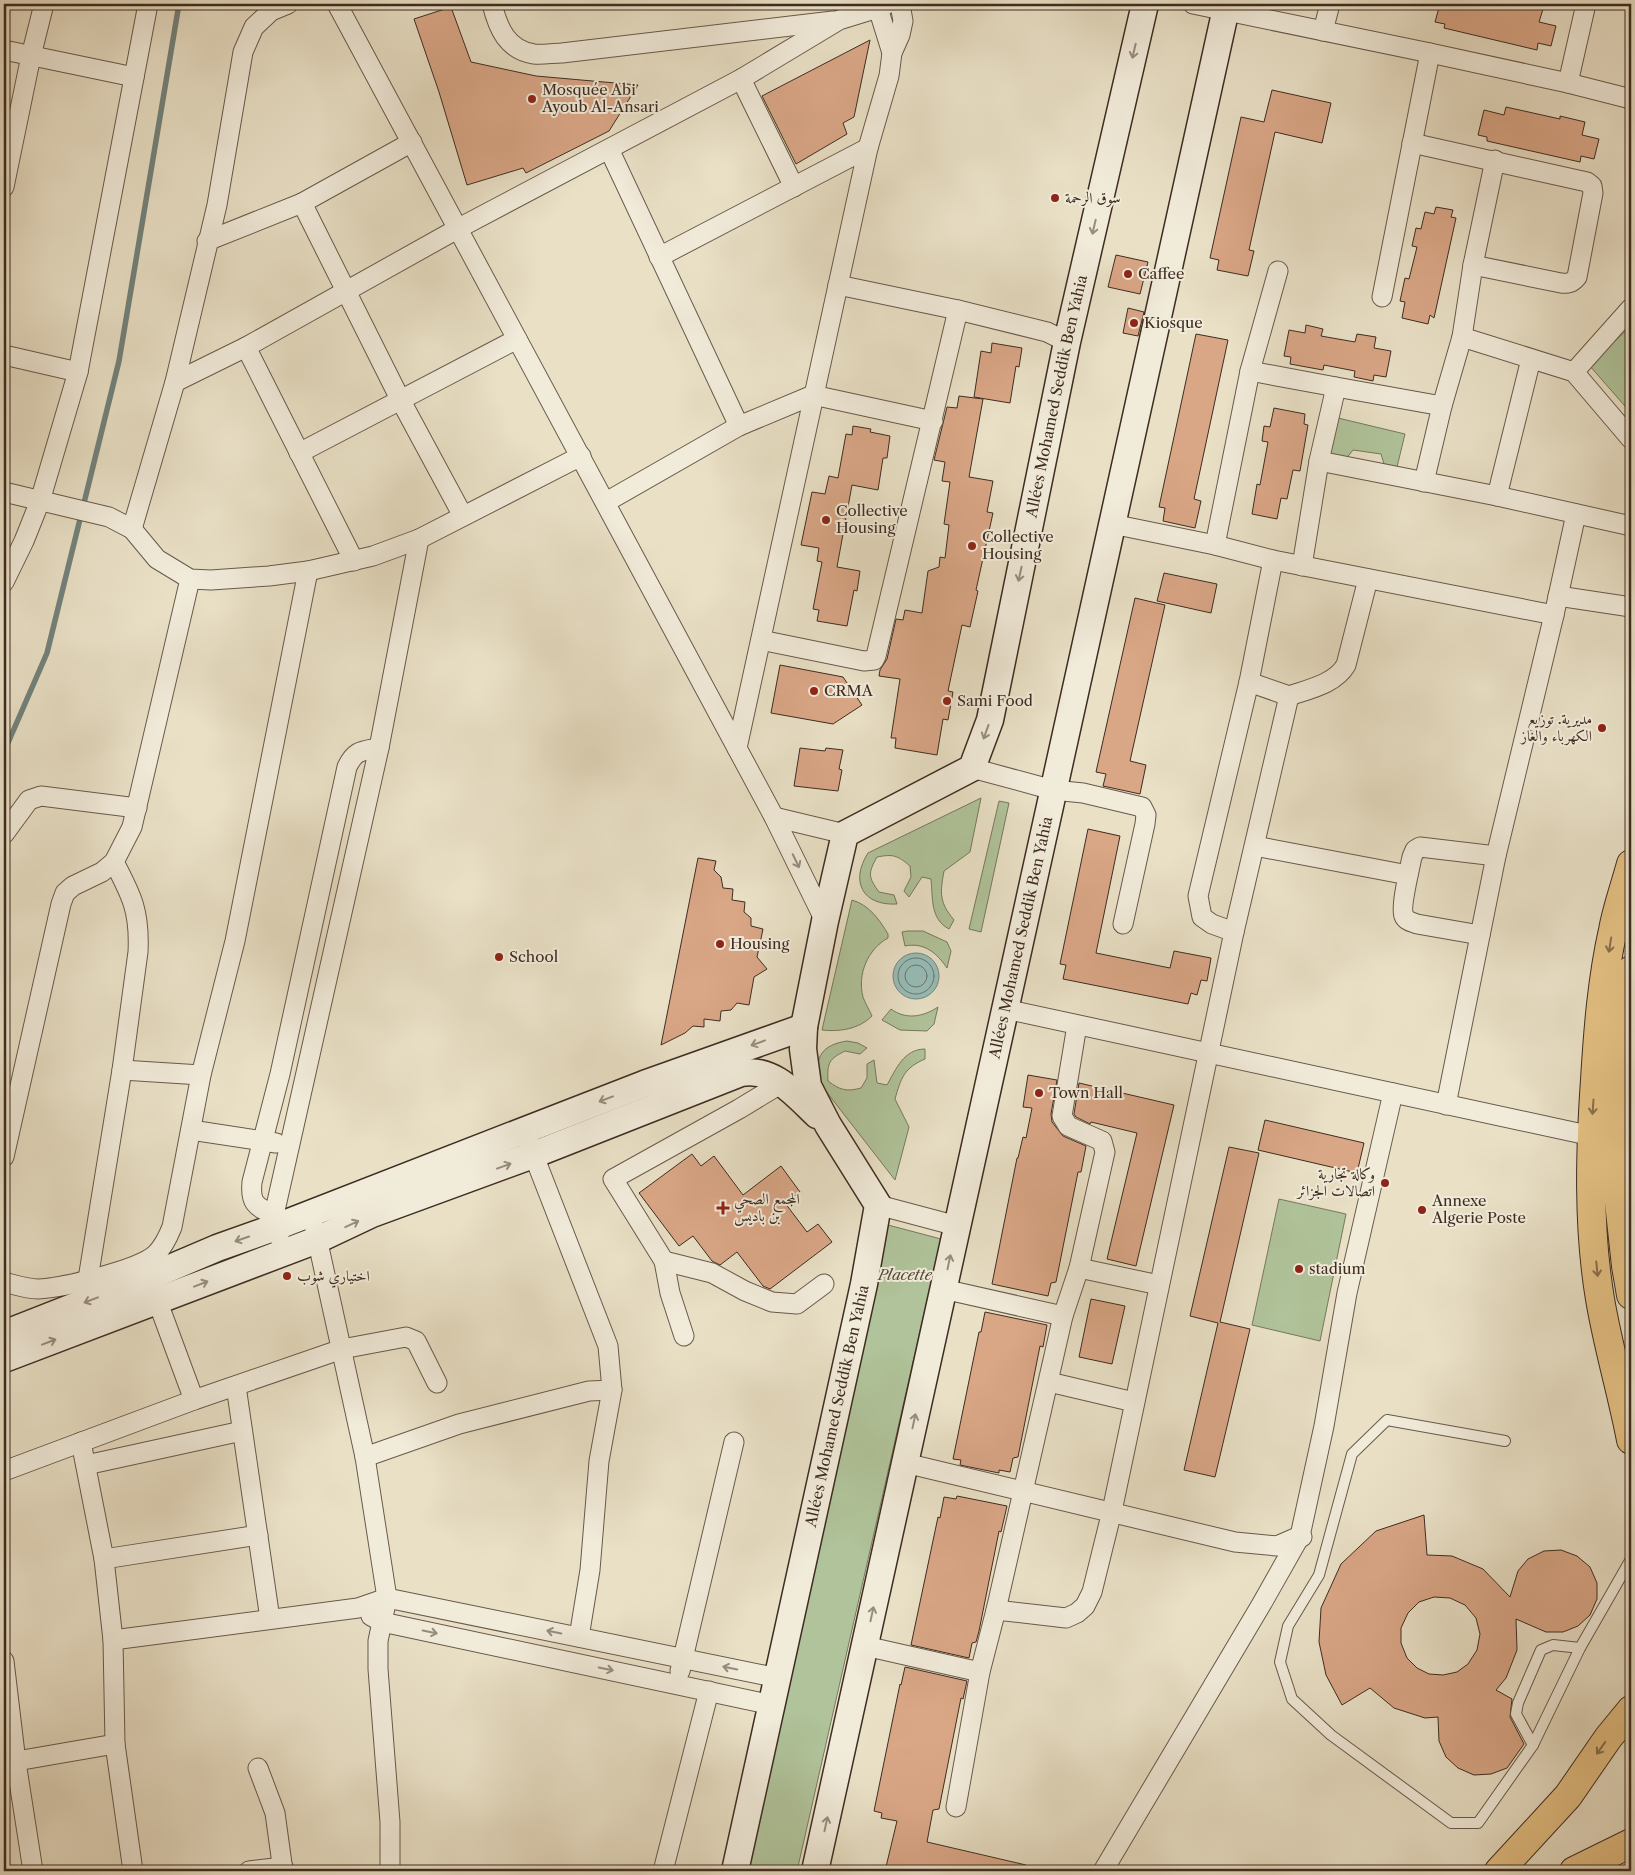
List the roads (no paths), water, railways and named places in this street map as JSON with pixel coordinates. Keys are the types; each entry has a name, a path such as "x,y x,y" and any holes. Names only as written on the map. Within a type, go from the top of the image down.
{"main road":[{"path":"1631,864 1626,906 1613,929 1602,998 1596,1058 1591,1184 1594,1242 1600,1298 1613,1365 1631,1440"},
{"path":"1631,970 1624,1028 1619,1134 1619,1202 1631,1295"},
{"path":"1498,1871 1568,1796 1608,1738 1631,1710"},
{"path":"1574,1871 1631,1843"},
{"path":"1602,1871 1631,1857"}],"street":[{"path":"4,187 31,56 44,4"},
{"path":"4,582 24,541 40,501 78,372 148,4"},
{"path":"132,529 175,382 217,205 243,52 254,27 271,12 288,4"},
{"path":"337,4 774,817 825,921"},
{"path":"492,4 497,23 514,47 534,54 562,53 839,20"},
{"path":"737,748 868,148 889,76 892,54 903,22 900,4"},
{"name":"Allées Mohamed Seddik Ben Yahia","path":"972,768 990,720 1067,342 1145,4"},
{"path":"1193,4 1226,7 1323,31 1568,83 1631,99"},
{"path":"1323,31 1330,4"},
{"path":"1568,83 1586,4"},
{"path":"175,382 246,347 459,228 741,79 839,20 881,5 892,54"},
{"name":"Allées Mohamed Seddik Ben Yahia","path":"815,1871 1226,7"},
{"path":"4,50 134,77"},
{"path":"1382,297 1430,53"},
{"path":"741,79 794,186"},
{"path":"207,242 302,203 412,142"},
{"path":"1412,143 1495,160 1587,182 1592,186 1594,193 1577,277 1571,282 1561,284 1474,265"},
{"path":"659,258 868,148"},
{"path":"609,149 739,426"},
{"path":"1424,482 1442,406 1462,337 1495,160"},
{"path":"302,203 401,400 463,516"},
{"path":"1215,545 1250,371 1278,271"},
{"path":"838,285 958,310 1047,332 1067,342"},
{"path":"1574,372 1631,308"},
{"path":"761,640 864,661 874,660 933,421 958,310"},
{"path":"1462,337 1574,372 1631,439"},
{"path":"299,453 517,339"},
{"path":"246,347 354,560"},
{"path":"4,354 78,372"},
{"path":"1497,496 1531,359"},
{"path":"1250,371 1442,406"},
{"path":"1302,566 1319,461 1336,387"},
{"path":"606,502 739,426 813,395 933,421"},
{"path":"4,492 110,517 132,529 157,559 190,579 211,580 308,571 389,551 419,539 580,456"},
{"path":"1319,461 1497,496 1631,526"},
{"path":"1446,1105 1496,856 1554,615 1576,514"},
{"path":"1112,524 1215,545 1302,566 1554,615"},
{"path":"282,1253 275,1221 288,1146 379,748 419,539"},
{"path":"1234,932 1212,924 1202,917 1198,896 1249,682 1273,560"},
{"path":"4,1282 36,1289 53,1288 142,1264 156,1254 165,1243 172,1227 200,1076 236,941 308,571"},
{"path":"4,1157 63,898 65,893 73,886 102,872 114,862 132,827 190,579"},
{"path":"1249,682 1289,696 1337,677 1346,665 1368,579"},
{"path":"1558,596 1631,607"},
{"path":"996,1610 1066,1618 1086,1606 1092,1592 1112,1511 1234,932 1289,696"},
{"path":"275,1221 253,1201 251,1194 252,1182 280,1074 348,767 351,758 358,752 379,748"},
{"path":"774,817 845,834 972,768 1053,790 1094,796 1142,807 1145,811 1145,824 1123,924"},
{"path":"4,834 29,800 41,796 137,808"},
{"path":"845,834 804,1026 803,1049 808,1086 828,1125 878,1205 957,1226"},
{"path":"1255,846 1408,875"},
{"path":"1480,935 1417,924 1408,920 1404,916 1403,907 1408,875 1415,850 1420,847 1496,856"},
{"path":"88,1279 133,996 139,934 132,896 114,862"},
{"path":"1005,1009 1592,1136 1619,1134"},
{"path":"956,1807 980,1672 996,1610 1063,1316 1079,1268 1105,1152 1102,1141 1068,1126 1062,1116 1077,1025"},
{"path":"4,1334 153,1289 282,1253 317,1240 372,1214 417,1185 525,1130 644,1084 804,1026"},
{"path":"122,1070 200,1076"},
{"path":"4,1359 153,1289 217,1248 275,1221 312,1214 533,1156 741,1073 751,1071 763,1073 782,1083 828,1125"},
{"path":"684,1336 670,1293 664,1261 613,1179 782,1083"},
{"path":"1103,1871 1261,1605 1305,1537 1347,1293 1393,1093"},
{"path":"191,1130 264,1140 288,1146"},
{"path":"525,1130 533,1156 608,1346 612,1390 599,1461 590,1570 580,1638"},
{"name":"Allées Mohamed Seddik Ben Yahia","path":"735,1871 862,1294 878,1205"},
{"path":"312,1214 364,1457 386,1598 378,1641 378,1669 390,1822 390,1871"},
{"path":"664,1261 712,1274 744,1291 772,1302 797,1304 824,1284"},
{"path":"1079,1268 1159,1285"},
{"path":"153,1289 194,1400"},
{"path":"944,1289 1063,1316"},
{"path":"4,1471 194,1400 342,1349 406,1337 416,1341 437,1383"},
{"path":"1049,1382 1134,1402"},
{"path":"236,1386 270,1619"},
{"path":"364,1457 459,1424 589,1390 612,1390"},
{"path":"86,1465 242,1431"},
{"path":"81,1442 104,1559 113,1640 115,1744 133,1871"},
{"path":"676,1684 684,1659 734,1442"},
{"path":"905,1463 1236,1542 1277,1546 1305,1537"},
{"path":"104,1559 258,1534"},
{"path":"113,1640 358,1608 386,1598 778,1678"},
{"path":"358,1608 382,1622 772,1705"},
{"path":"865,1646 980,1672"},
{"path":"4,1661 10,1763 33,1871"},
{"path":"663,1871 709,1691"},
{"path":"10,1763 115,1744"},
{"path":"249,1871 283,1869 275,1813 258,1768"}],"lane":[{"path":"1505,1441 1387,1420 1352,1454 1319,1575 1288,1626 1280,1662 1292,1699 1332,1735 1451,1823 1478,1823 1533,1745 1580,1648 1631,1559"},
{"path":"1533,1745 1516,1714 1518,1703 1541,1650 1553,1645 1580,1648"}],"water":[{"path":"916,953 929,957 935,963 939,976 935,989 929,995 916,999 903,995 897,989 893,976 897,963 903,957"}],"waterway":[{"path":"4,752 47,653 119,361 179,4"}],"place":[{"name":"Mosquée Abi Ayoub Al-Ansari","path":"532,99"},
{"name":"سوق الرحمة","path":"1055,198"},
{"name":"Caffee","path":"1128,274"},
{"name":"Kiosque","path":"1134,323"},
{"name":"ِCollective Housing","path":"826,520"},
{"name":"Collective Housing","path":"972,546"},
{"name":"CRMA","path":"814,691"},
{"name":"Sami Food","path":"947,701"},
{"name":"مديرية. توزيع الكهرباء والغاز","path":"1602,728"},
{"name":"Housing","path":"720,944"},
{"name":"School","path":"499,957"},
{"name":"Town Hall","path":"1039,1093"},
{"name":"وكالة تجارية اتصالات الجزائر","path":"1385,1183"},
{"name":"المجمع الصحي بن باديس","path":"723,1208"},
{"name":"Annexe Algerie Poste","path":"1422,1210"},
{"name":"stadium","path":"1299,1269"},
{"name":"اختياري شوب","path":"287,1276"}],"park label":[{"name":"Placette","path":"905,1275"}]}
